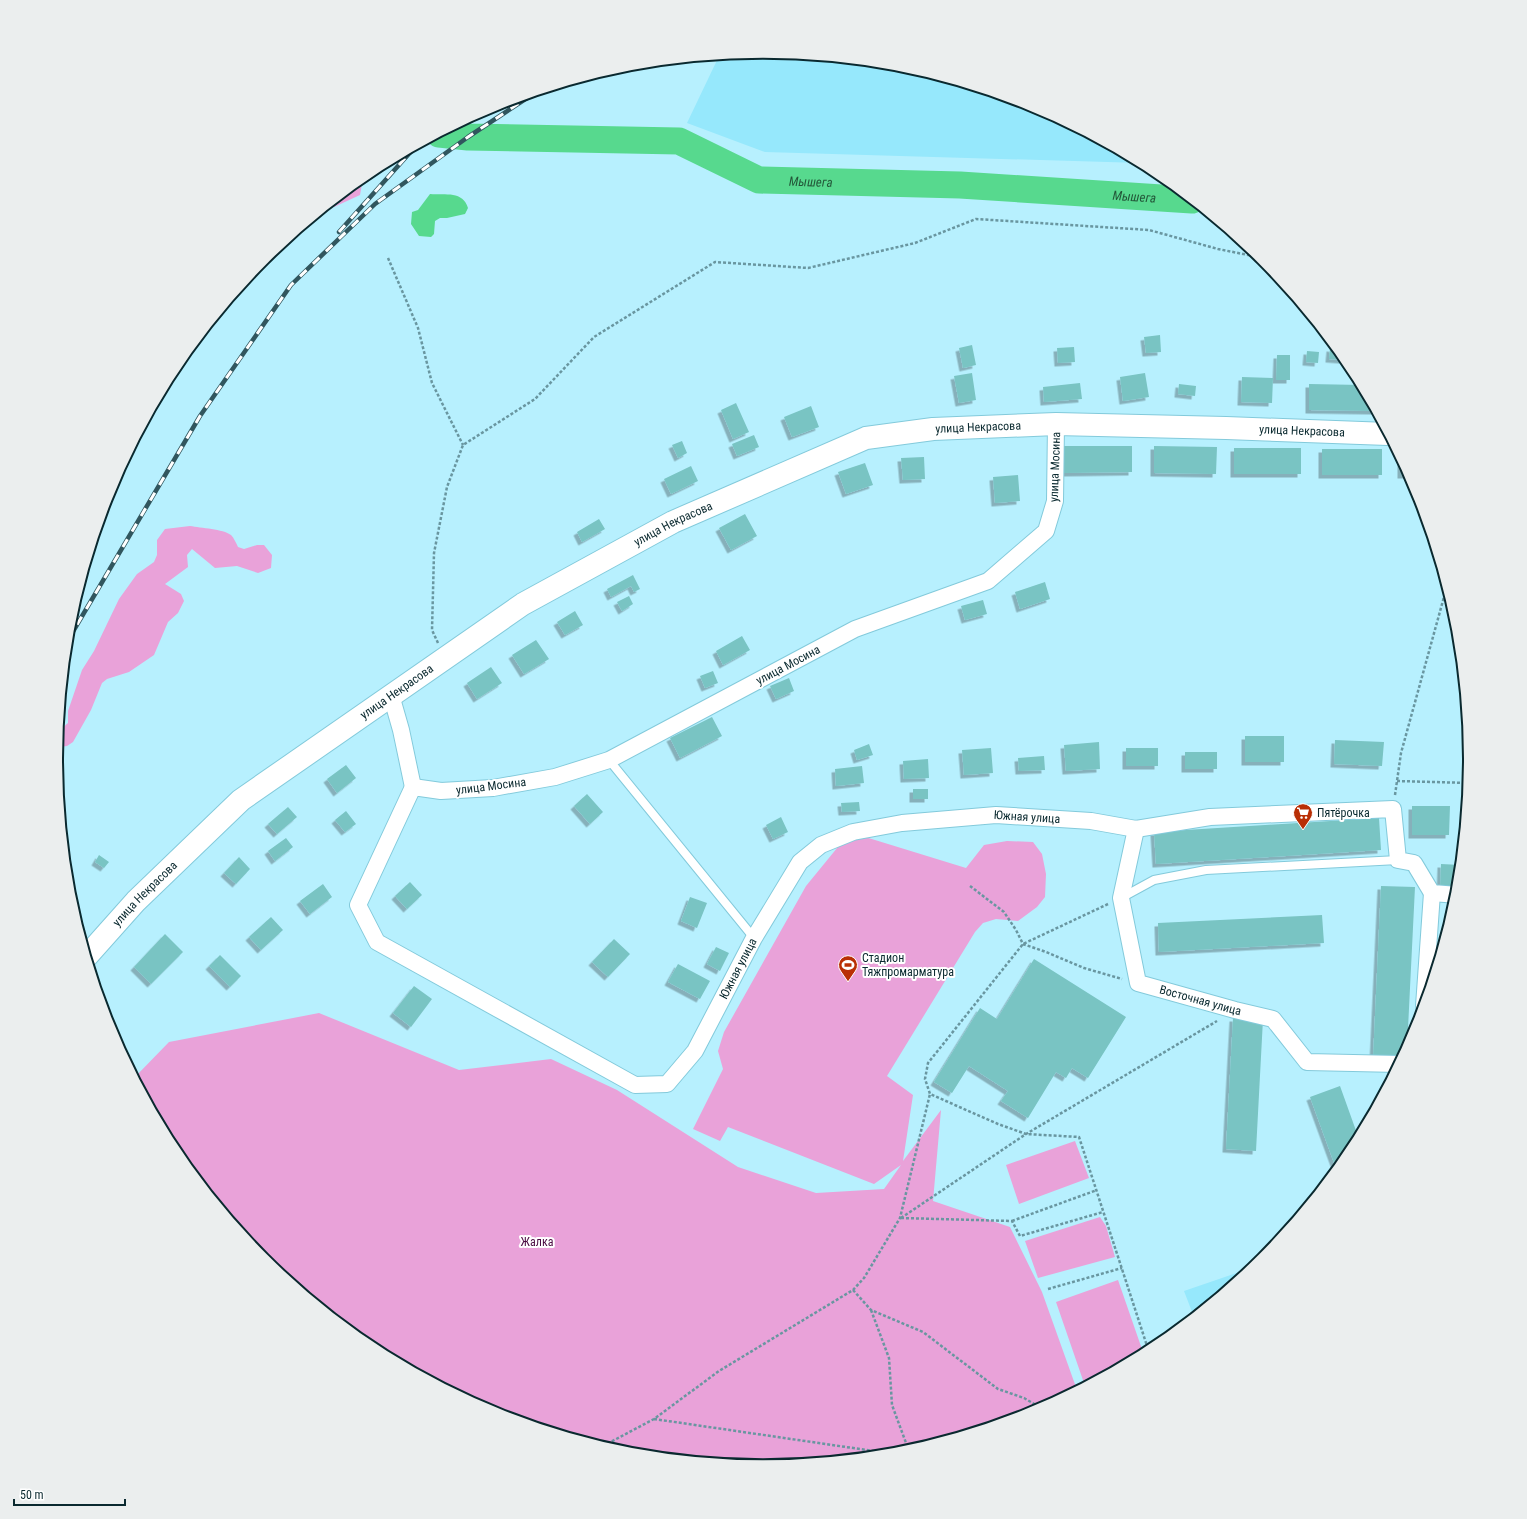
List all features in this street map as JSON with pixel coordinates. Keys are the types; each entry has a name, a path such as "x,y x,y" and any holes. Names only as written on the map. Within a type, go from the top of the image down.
{"main road":[{"name":"улица Некрасова","path":"91,953 136,901 241,800 524,604 673,522 866,438 933,429 1056,424 1383,434"}],"street":[{"name":"улица Мосина","path":"413,787 441,791 493,788 555,777 609,760 855,629 988,581 1046,531 1055,501 1056,424"},
{"path":"391,695 401,730 413,787"},
{"name":"Южная улица","path":"413,787 358,905 377,942 635,1085 667,1084 695,1051 754,938 800,862 821,845 853,832 902,823 996,815 1091,821 1136,829 1210,817 1393,810"},
{"path":"1393,810 1398,860 1414,862 1432,893 1425,990"},
{"path":"1136,829 1121,898 1138,983"},
{"path":"1432,893 1451,894"},
{"name":"Восточная улица","path":"1138,983 1273,1019 1307,1062 1394,1064"}],"lane":[{"path":"609,760 754,938"},
{"path":"1121,898 1154,880 1206,870 1398,860"}],"path":[{"path":"444,658 432,630 434,553 447,487 463,445 535,399 594,337 714,262 808,268 915,243 976,219 1149,230 1218,249 1249,255"},
{"path":"388,258 418,328 432,383 463,445"},
{"path":"1393,810 1401,753 1444,596"},
{"path":"1397,781 1463,783"},
{"path":"970,886 1004,912 1023,944 1084,968 1138,983"},
{"path":"609,1443 654,1419 719,1371 853,1290 864,1278 900,1218 930,1094 925,1079 928,1063 1023,944 1121,898"},
{"path":"900,1218 1026,1134 1235,1010"},
{"path":"930,1094 998,1124 1026,1134 1079,1137 1147,1346"},
{"path":"900,1218 1012,1221 1097,1190"},
{"path":"1012,1221 1020,1236 1103,1212"},
{"path":"1048,1289 1122,1268"},
{"path":"853,1290 871,1310 888,1358 892,1405 906,1446"},
{"path":"871,1310 923,1332 998,1389 1024,1398 1036,1405"},
{"path":"654,1419 874,1451"}],"shaded area":[{"path":"717,60 809,60 900,72 989,96 1032,112 1073,131 1130,163 765,152 687,123"},
{"path":"430,194 448,194 458,196 466,203 468,208 465,214 440,218 435,221 434,234 431,237 419,236 411,224 412,212 418,210"},
{"path":"1241,1272 1192,1313 1184,1291"}],"green space":[{"path":"362,186 360,195 334,207 337,204"},
{"path":"190,526 217,530 231,535 238,547 244,549 257,545 264,545 272,555 271,568 258,573 237,566 215,568 192,549 187,555 188,567 165,584 181,594 184,601 178,613 168,622 154,655 129,672 107,679 102,683 91,710 73,742 63,747 64,727 68,723 68,711 82,670 94,651 119,599 137,574 154,562 157,555 157,540 165,529"},
{"name":"Жалка","path":"862,836 966,868 984,845 1007,841 1033,842 1042,854 1046,874 1045,897 1037,907 1018,921 996,919 983,923 975,932 887,1076 913,1095 903,1161 941,1110 933,1201 1010,1227 1042,1292 1076,1387 1032,1407 989,1423 900,1447 855,1454 809,1459 718,1459 627,1447 538,1423 495,1407 454,1388 413,1366 374,1342 337,1315 268,1255 208,1186 181,1149 157,1110 138,1074 169,1042 319,1013 459,1070 551,1059 617,1090 738,1167 816,1193 884,1189 901,1165 874,1184 728,1127 720,1141 693,1129 723,1069 718,1051 724,1032 806,886 842,842"},
{"path":"1075,1141 1089,1178 1019,1204 1006,1165"},
{"path":"1100,1217 1106,1226 1115,1257 1038,1278 1025,1241"},
{"path":"1118,1280 1142,1349 1084,1382 1056,1302"}],"building":[{"path":"1160,335 1161,352 1146,353 1144,337"},
{"path":"972,345 976,365 963,368 959,348"},
{"path":"1074,347 1075,362 1058,363 1057,348"},
{"path":"1330,348 1338,360 1329,359"},
{"path":"1307,351 1319,352 1318,363 1306,362"},
{"path":"1277,355 1290,355 1290,380 1276,380"},
{"path":"972,373 976,400 959,403 954,376"},
{"path":"1145,373 1149,397 1123,401 1120,377"},
{"path":"1242,377 1273,378 1272,403 1241,402"},
{"path":"1080,383 1082,399 1044,402 1043,387"},
{"path":"1179,384 1196,386 1195,396 1178,394"},
{"path":"1309,384 1355,385 1371,411 1309,410"},
{"path":"736,403 749,432 733,439 721,410"},
{"path":"811,406 819,427 792,437 784,417"},
{"path":"754,435 759,447 737,456 732,444"},
{"path":"682,441 687,453 678,458 672,445"},
{"path":"1064,446 1132,446 1132,472 1064,473"},
{"path":"1154,446 1217,447 1216,474 1154,473"},
{"path":"1234,448 1301,448 1301,474 1234,474"},
{"path":"1322,449 1382,449 1382,475 1322,475"},
{"path":"924,457 925,479 903,480 901,458"},
{"path":"865,463 873,485 846,494 838,472"},
{"path":"691,466 698,481 671,494 664,479"},
{"path":"1018,475 1020,501 995,503 993,477"},
{"path":"745,514 757,536 731,550 719,528"},
{"path":"599,519 605,529 582,542 577,532"},
{"path":"633,575 640,589 634,592 631,586 611,597 607,589"},
{"path":"1045,582 1050,599 1020,609 1015,592"},
{"path":"629,596 633,604 622,611 617,602"},
{"path":"983,600 987,614 965,620 961,606"},
{"path":"575,611 583,625 565,635 557,622"},
{"path":"742,636 750,650 723,665 716,651"},
{"path":"536,640 549,659 524,674 512,655"},
{"path":"491,667 502,683 477,699 467,683"},
{"path":"713,671 718,683 705,688 700,676"},
{"path":"789,678 794,691 776,699 770,686"},
{"path":"712,717 722,736 680,758 670,738"},
{"path":"1245,736 1284,736 1284,762 1245,762"},
{"path":"1335,740 1384,742 1382,766 1334,764"},
{"path":"1099,742 1100,769 1066,771 1064,745"},
{"path":"869,744 873,755 857,760 854,750"},
{"path":"991,748 993,773 964,775 962,750"},
{"path":"1126,748 1158,748 1158,766 1126,766"},
{"path":"1185,752 1217,752 1217,769 1185,769"},
{"path":"1044,756 1045,770 1019,771 1018,758"},
{"path":"928,759 929,778 904,779 903,761"},
{"path":"346,765 356,778 337,793 327,779"},
{"path":"862,766 864,783 836,786 835,769"},
{"path":"913,789 928,789 928,799 913,799"},
{"path":"587,794 603,812 590,824 574,806"},
{"path":"859,802 860,811 842,812 841,803"},
{"path":"1412,806 1450,806 1449,835 1412,835"},
{"path":"288,807 297,817 277,834 268,824"},
{"path":"346,811 356,824 345,832 335,820"},
{"path":"781,817 788,832 773,839 766,825"},
{"path":"1379,818 1381,850 1156,864 1154,832"},
{"path":"286,838 293,847 275,861 268,851"},
{"path":"99,855 109,862 104,868 95,862"},
{"path":"239,857 250,869 236,884 224,873"},
{"path":"1441,864 1456,865 1452,892 1440,891"},
{"path":"410,882 422,895 407,909 395,896"},
{"path":"323,884 332,897 310,914 300,901"},
{"path":"1381,886 1415,887 1408,1035 1396,1060 1373,1059"},
{"path":"690,897 707,903 697,928 681,921"},
{"path":"1322,915 1324,943 1159,952 1158,923"},
{"path":"271,917 283,930 261,950 249,937"},
{"path":"165,934 183,952 151,984 134,967"},
{"path":"614,939 630,954 608,977 592,962"},
{"path":"716,947 729,953 720,971 707,964"},
{"path":"220,955 241,976 230,987 209,966"},
{"path":"1034,959 1126,1017 1088,1078 1072,1068 1066,1078 1056,1072 1028,1118 1001,1101 1008,1091 969,1066 952,1093 934,1082 980,1008 997,1019"},
{"path":"678,964 710,981 700,999 668,982"},
{"path":"414,986 432,999 411,1027 393,1013"},
{"path":"1233,1018 1263,1019 1256,1151 1226,1149"},
{"path":"1340,1086 1356,1132 1335,1165 1310,1097"}],"waterway":[{"name":"Мышега","path":"447,135 468,137 679,141 759,180 960,185 1184,199"}],"railway":[{"path":"75,628 200,416 291,285 375,204 468,137 520,103"},
{"path":"339,232 406,158"}],"place":[{"name":"Пятёрочка","path":"1303,830"},
{"name":"Стадион Тяжпромарматура","path":"848,982"}]}
